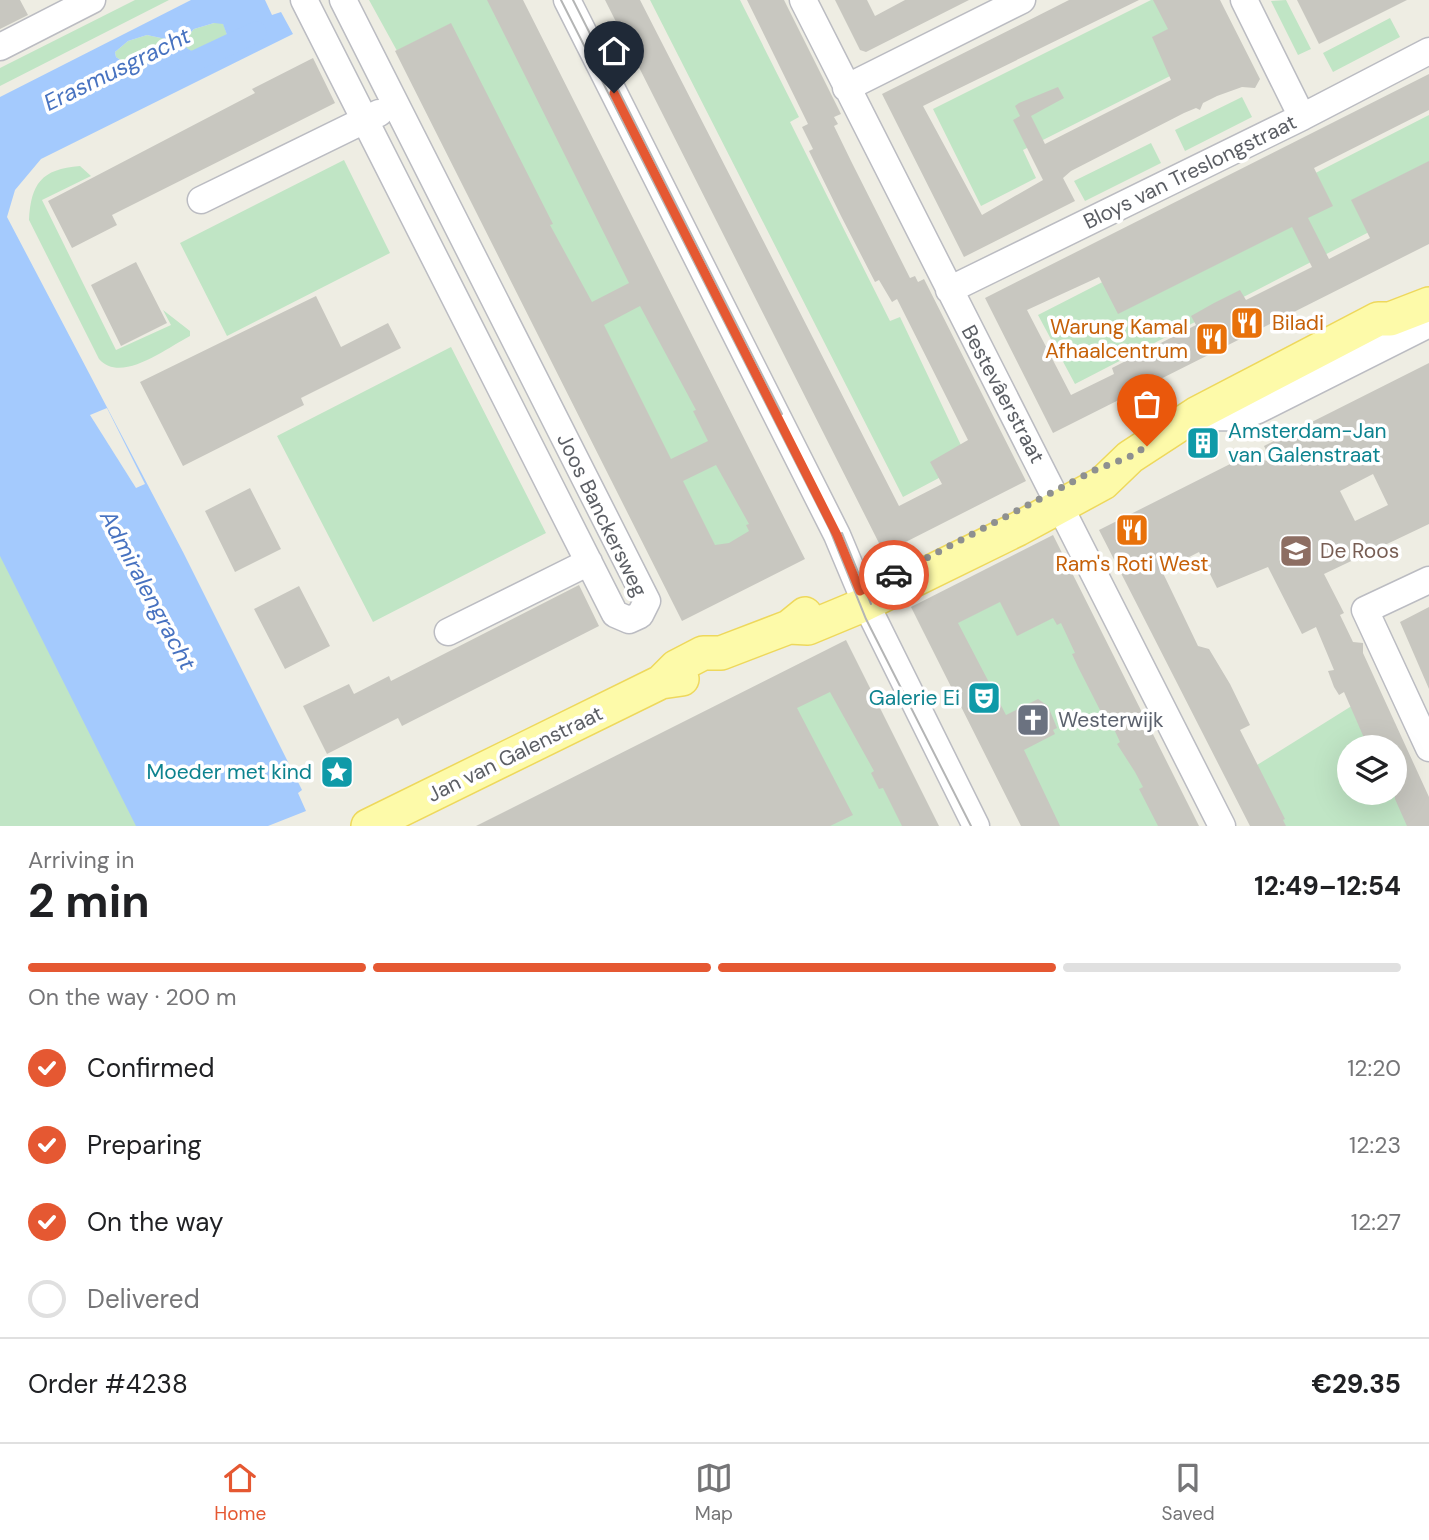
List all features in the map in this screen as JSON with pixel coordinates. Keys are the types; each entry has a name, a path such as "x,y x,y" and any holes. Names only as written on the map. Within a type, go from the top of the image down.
{"main road":[{"name":"Jan van Galenstraat","path":"1378,319 1381,312 1429,287"},
{"name":"Jan van Galenstraat","path":"368,826 661,682 683,678 708,667 721,653 789,627 806,614 863,597 1058,500 1095,470 1129,457 1196,414 1378,319 1390,319 1429,304"}],"street":[{"name":"Joos Banckersweg","path":"304,0 615,614 629,620 640,615 647,601 343,0"},
{"path":"551,0 818,528 863,597 993,826"},
{"path":"567,0 837,535 863,597 976,826"},
{"name":"Bestevâerstraat","path":"803,0 948,290 1223,826"},
{"path":"846,88 1022,0"},
{"path":"1244,0 1302,117"},
{"path":"0,47 78,3"},
{"name":"Bloys van Treslongstraat","path":"948,290 1302,117 1429,51"},
{"path":"201,200 396,105"},
{"path":"1196,414 1220,419 1240,417 1429,324"},
{"path":"448,632 589,562"},
{"path":"1429,580 1365,610 1429,748"}],"green space":[{"path":"135,0 169,0 0,86 0,68"},
{"path":"369,0 496,0 788,563 699,599"},
{"path":"650,0 740,0 799,117 790,122 890,321 900,317 969,462 903,497"},
{"path":"1151,0 1176,0 1206,58 1023,150 1036,178 981,206 933,109"},
{"path":"1286,0 1311,49 1298,55 1271,1"},
{"path":"1390,18 1400,37 1333,72 1323,53"},
{"path":"223,23 231,46 204,53 191,51 186,47 182,41 194,29"},
{"path":"147,35 175,41 174,51 146,64 130,64 116,57 115,52 128,41"},
{"path":"1242,97 1252,117 1185,151 1175,130"},
{"path":"1429,115 1429,201 1075,384 1038,315"},
{"path":"1151,143 1161,163 1085,201 1074,181"},
{"path":"344,160 390,253 227,336 180,243"},
{"path":"80,166 91,176 42,200 116,350 171,325 163,310 190,331 190,336 156,356 131,366 108,366 99,359 29,220 32,197 41,181 56,171"},
{"path":"451,347 546,533 373,622 277,436"},
{"path":"0,500 163,826 0,826"},
{"path":"1047,578 1172,826 1049,826 946,627"},
{"path":"834,668 912,826 523,826"},
{"path":"1358,702 1373,735 1337,735 1337,805 1406,805 1415,826 1277,826 1249,770"}],"water":[{"name":"Admiralengracht","path":"191,0 265,0 272,15 281,12 293,34 41,159 15,190 7,217 183,552 302,790 298,793 306,811 268,826 136,826 0,556 0,97","holes":["214,23 223,24 231,46 204,53 186,47 182,41 194,29","147,35 175,41 174,51 146,64 130,64 116,57 115,52 128,41"]}],"pier":[{"path":"107,408 145,484 136,488 90,415"}],"building":[{"path":"0,0 20,0 28,15 0,29"},
{"path":"487,0 523,0 805,559 682,621 395,51 451,23 553,224 550,225 592,302 629,283","holes":["640,306 696,410 693,411 708,441 671,459 604,325","716,465 749,524 746,525 749,531 729,543 715,545 683,481"]},
{"path":"605,0 640,0 899,506 942,484 930,462 968,440 897,299 892,302 879,280 875,282 841,216 809,151 813,149 802,127 808,124 747,0 784,0 841,114 834,117 838,124 834,126 851,161 910,278 915,276 918,282 924,279 1026,481 884,553"},
{"path":"835,0 867,0 875,16 905,0 969,0 866,52 860,50"},
{"path":"1069,0 1139,0 923,106 982,215 1043,180 1013,120 1020,116 1015,106 1019,103 1058,87 1064,98 1031,116 1045,144 1171,80 1152,37 1168,29 1153,0 1220,0 1260,79 1255,88 1242,87 1217,96 1203,103 1200,110 1196,108 1184,113 1071,171 1063,178 1075,201 964,257 882,94"},
{"path":"1297,0 1407,0 1319,44"},
{"path":"313,58 335,103 112,215 117,225 72,248 48,201 255,93 252,89"},
{"path":"1429,74 1429,110 1314,168 1333,206 1308,218 1329,259 1370,238 1351,200 1429,161 1429,244 1053,433 985,298","holes":["1292,227 1312,267 1246,300 1240,290 1214,303 1191,316 1196,325 1112,368 1114,374 1071,395 1027,310 1099,277 1118,314"]},
{"path":"136,262 167,323 121,346 91,285"},
{"path":"316,296 341,347 388,323 401,348 301,398 304,405 183,466 140,382"},
{"path":"1429,363 1429,524 1324,574 1344,613 1340,615 1353,642 1363,643 1363,653 1401,735 1363,735 1344,692 1339,695 1334,687 1328,671 1334,670 1316,627 1302,634 1268,567 1217,588 1199,552 1162,571 1198,646 1209,649 1250,725 1240,730 1285,819 1283,820 1286,826 1250,826 1099,530 1246,456 1272,462 1264,446","holes":["1373,474 1388,505 1355,521 1340,491"]},
{"path":"250,488 281,549 235,572 205,511"},
{"path":"1053,535 1199,826 1158,826 1139,789 1143,787 1117,744 1120,742 1113,727 1105,712 1102,714 1078,667 1072,654 1075,653 1061,623 1057,625 1053,618 1017,636 1000,602 958,623 1006,715 1038,699 1048,706 1057,728 1053,730 1055,734 1024,750 1060,826 1021,826 924,633 911,607"},
{"path":"579,585 599,626 402,726 398,718 327,754 303,706 349,684 354,694 389,676 391,681"},
{"path":"299,586 330,646 285,669 254,609"},
{"path":"1429,607 1429,689 1400,622"},
{"path":"846,640 939,826 902,826 883,788 879,789 871,773 874,771 830,692 797,708 853,815 830,826 476,826"},
{"path":"1407,749 1429,797 1429,826 1407,826 1398,805 1407,805"}],"waterway":[{"name":"Erasmusgracht","path":"188,64 256,32"}],"tram line":[{"path":"561,0 830,530 866,619 971,826"},
{"path":"573,0 782,414"},
{"path":"842,533 871,604"}],"way so far":[{"path":"894,575 1054,494 1095,470 1129,457 1147,446"}],"place":[{"name":"Biladi","path":"1247,323"},
{"name":"Warung Kamal Afhaalcentrum","path":"1212,339"},
{"name":"Amsterdam-Jan van Galenstraat","path":"1203,443"},
{"name":"Ram's Roti West","path":"1132,530"},
{"name":"De Roos","path":"1296,551"},
{"name":"Galerie Ei","path":"984,698"},
{"name":"Westerwijk","path":"1033,720"},
{"name":"Moeder met kind","path":"337,772"}],"route":[{"path":"614,93 837,535 860,591 894,575"}]}
